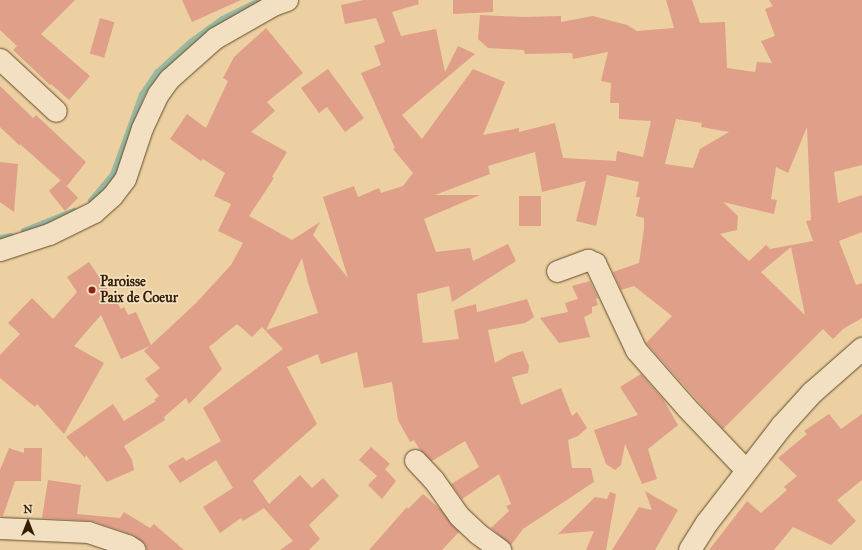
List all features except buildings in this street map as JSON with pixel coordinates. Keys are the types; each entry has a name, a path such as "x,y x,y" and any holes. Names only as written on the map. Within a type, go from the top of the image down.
{"street":[{"path":"0,250 49,234 94,212 112,196 125,179 142,128 158,94 169,78 215,38 273,5 287,0"},
{"path":"0,59 56,111"},
{"path":"557,271 588,260 595,263 636,350 686,407 748,472"},
{"path":"690,550 707,523 748,472 782,426 812,393 862,348"},
{"path":"415,460 433,479 459,516 477,533 500,550"},
{"path":"0,528 88,532 127,545 135,550"}],"waterway":[{"path":"91,201 113,175 142,95 157,73 191,42 223,19 261,0"},
{"path":"24,231 74,211"},
{"path":"0,238 11,236"}],"place":[{"name":"Paroisse Paix de Coeur","path":"92,290"}]}
